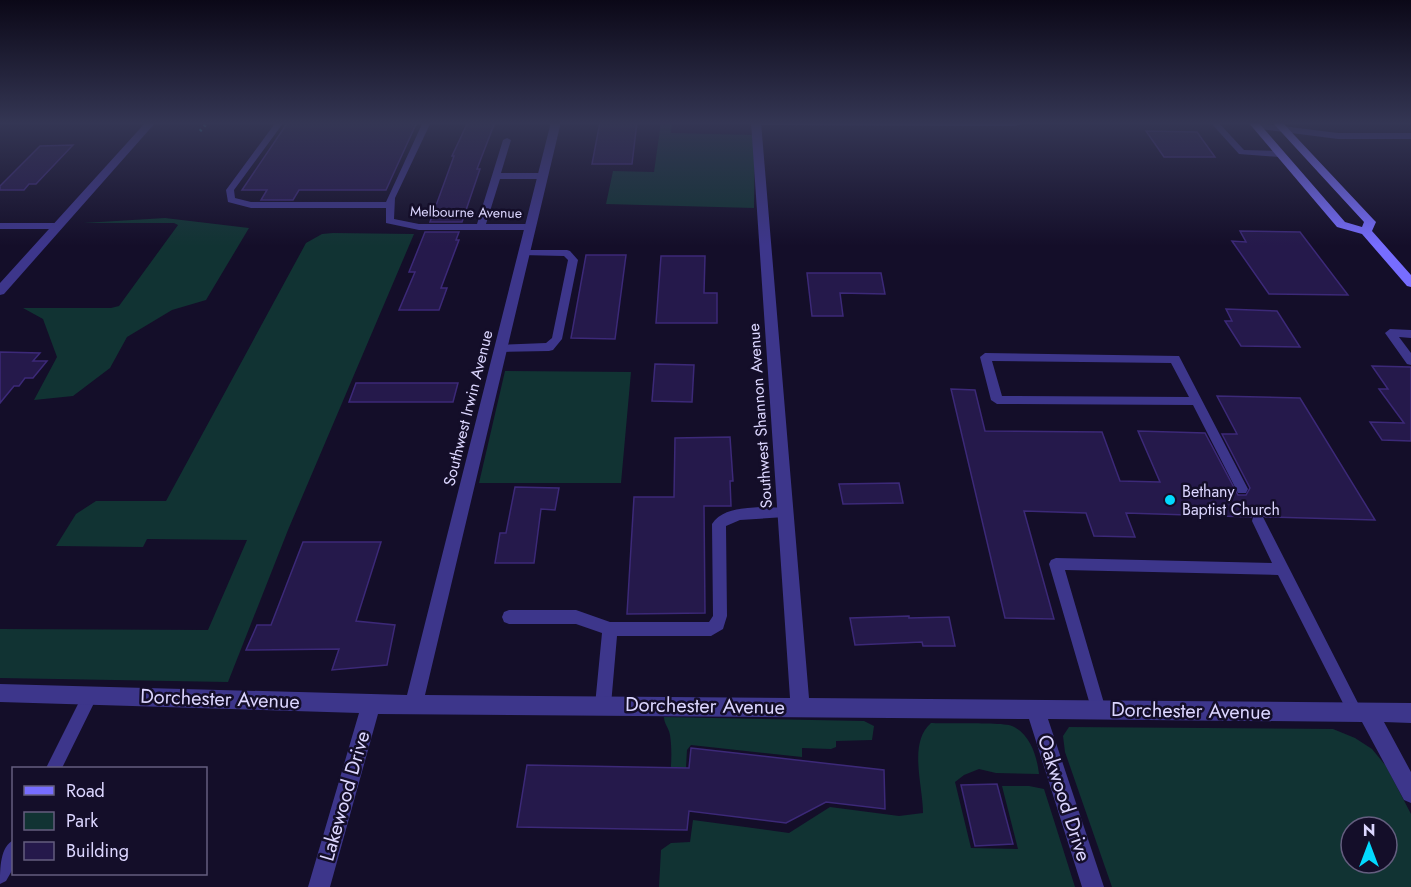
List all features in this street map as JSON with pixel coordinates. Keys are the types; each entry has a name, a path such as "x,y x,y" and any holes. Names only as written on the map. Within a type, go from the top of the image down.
{"street":[{"path":"0,291 114,163"},
{"name":"Southwest Irwin Avenue","path":"414,703 547,163"},
{"name":"Southwest Shannon Avenue","path":"759,163 800,707"},
{"path":"1287,163 1341,225 1366,231 1411,283"},
{"path":"1316,163 1370,222 1366,231"},
{"name":"Dorchester Avenue","path":"0,693 371,704 1411,713"},
{"name":"Lakewood Drive","path":"319,887 371,704"},
{"name":"Oakwood Drive","path":"1035,709 1093,887"},
{"path":"1362,713 1411,793"}],"lane":[{"path":"250,163 230,190 231,200 251,205 391,202 408,163"},
{"path":"481,227 501,163"},
{"path":"497,176 544,176"},
{"name":"Melbourne Avenue","path":"391,202 389,221 419,227 530,227"},
{"path":"0,226 57,226"},
{"path":"501,348 549,346 557,339 573,260 567,253 524,253"},
{"path":"1411,334 1390,333 1411,361"},
{"path":"1197,401 998,400 985,357 1175,359 1197,401 1242,489"},
{"path":"509,616 576,616 610,629 711,628 718,624 720,616 719,524 723,519 732,515 785,512"},
{"path":"1258,521 1362,713"},
{"path":"1098,710 1056,564 1282,569"},
{"path":"603,705 610,629"},
{"path":"54,767 90,695"},
{"path":"0,875 12,852"}],"green space":[{"path":"655,163 755,163 754,208 606,204 613,171 654,172"},
{"path":"165,218 249,228 206,300 172,310 127,337 110,368 73,396 34,400 57,357 43,319 23,308 111,308 119,306 178,225 174,223 83,223"},
{"path":"322,234 414,234 288,530 228,682 0,678 0,629 208,630 247,540 147,539 143,547 56,546 76,514 96,501 166,501 306,243"},
{"path":"505,371 631,372 621,483 479,483"},
{"path":"664,717 864,721 874,726 872,740 836,741 836,747 831,749 802,748 802,757 691,745 687,750 683,819 666,818 671,755 670,735"},
{"path":"931,723 1007,725 1024,734 1034,753 1039,774 996,773 979,769 964,775 955,782 971,848 1018,849 1002,786 1029,786 1044,789 1075,887 659,887 661,850 671,843 690,842 693,820 789,833 830,807 899,816 923,813 918,753 924,731"},
{"path":"1069,727 1333,729 1355,738 1372,749 1386,766 1411,814 1411,887 1112,887 1065,752 1063,736"}],"building":[{"path":"23,163 56,163 36,184 29,184 24,190 0,190 0,186"},
{"path":"260,163 398,163 386,190 299,190 293,200 261,200 267,190 242,190"},
{"path":"451,163 479,163 477,169 480,169 462,222 430,222"},
{"path":"592,163 632,163 632,164"},
{"path":"1240,231 1300,232 1348,295 1269,294 1232,241 1246,242"},
{"path":"425,232 459,232 456,240 459,240 441,288 447,288 439,310 399,310 415,272 409,272"},
{"path":"586,255 626,255 615,339 571,338"},
{"path":"661,256 705,256 704,293 717,293 717,323 656,323"},
{"path":"807,273 881,273 885,294 840,293 843,316 812,316"},
{"path":"1226,309 1277,311 1300,347 1241,346 1225,321 1232,321"},
{"path":"0,352 40,353 33,361 47,361 33,378 25,378 19,386 14,386 0,403"},
{"path":"655,364 694,365 692,402 652,401"},
{"path":"1372,366 1411,367 1411,441 1382,440 1370,422 1404,423 1379,389 1388,389"},
{"path":"356,383 458,383 453,402 349,402"},
{"name":"Bethany Baptist Church","path":"951,389 975,390 985,431 1102,432 1120,481 1160,482 1138,431 1205,433 1238,495 1246,495 1250,488 1222,434 1237,434 1217,396 1300,398 1375,520 1266,517 1258,514 1251,517 1126,513 1135,537 1094,536 1086,513 1024,511 1054,619 1005,618"},
{"path":"730,437 733,481 730,481 731,506 704,506 705,613 627,614 634,497 674,497 675,438"},
{"path":"899,483 903,503 843,504 839,484"},
{"path":"515,487 559,488 555,510 541,509 534,563 495,563 500,533 506,533"},
{"path":"303,542 381,542 356,621 395,625 387,665 332,670 339,649 246,650 257,625 271,625"},
{"path":"909,616 909,618 949,617 955,646 923,646 922,642 855,645 850,618"},
{"path":"691,748 884,770 885,809 826,802 786,823 689,811 687,830 517,827 527,765 689,768"},
{"path":"997,784 1013,844 975,846 961,785"}],"place":[{"name":"Bethany Baptist Church","path":"1170,500"}]}
